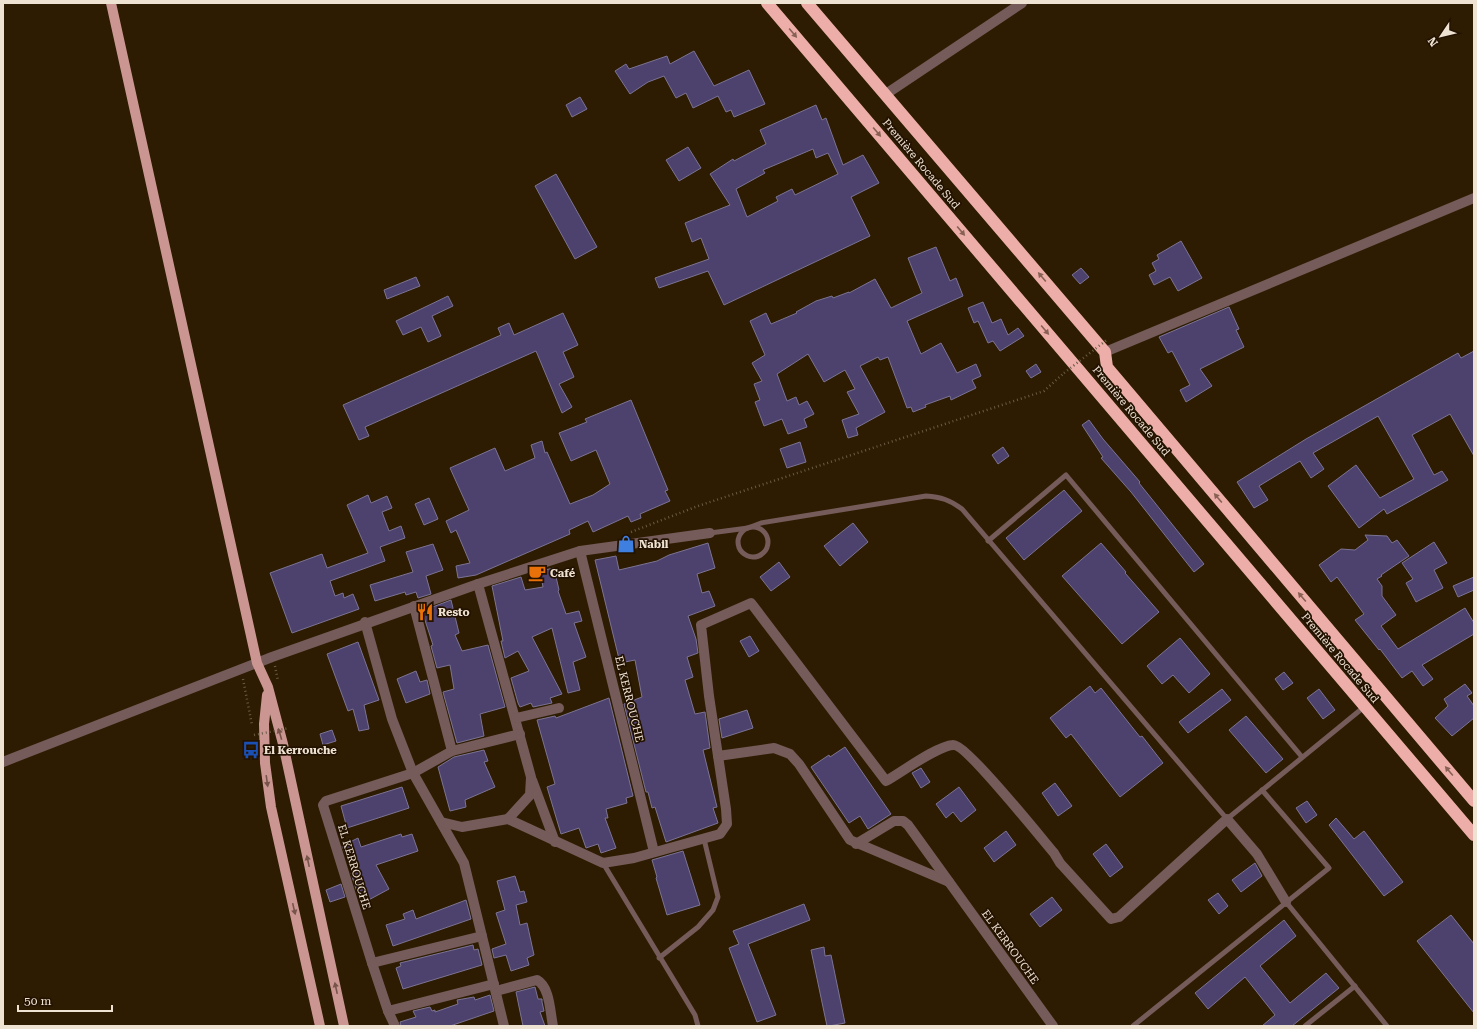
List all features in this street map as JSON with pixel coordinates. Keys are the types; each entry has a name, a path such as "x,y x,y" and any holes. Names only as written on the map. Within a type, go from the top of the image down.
{"highway":[{"name":"Première Rocade Sud","path":"767,3 1474,836"},
{"name":"Première Rocade Sud","path":"807,3 1105,352 1107,367 1474,801"}],"main road":[{"path":"111,3 256,663 268,687 283,744 344,1026"},
{"path":"268,687 264,724 265,763 271,806 320,1026"}],"street":[{"path":"886,94 1022,3"},
{"path":"1105,352 1474,198"},
{"path":"3,762 365,622 478,584 580,551 710,532"},
{"name":"EL KERROUCHE","path":"580,551 654,852"},
{"path":"478,584 516,718 530,777 555,842"},
{"path":"442,822 462,827 508,819 603,864 720,834 727,824 700,625 751,603 886,781 942,748 954,744 958,746 977,763 1054,853 1060,863 1111,919 1119,917 1227,819 1257,854 1286,902"},
{"path":"414,606 452,751"},
{"path":"365,622 392,719 413,773 464,863 504,1026"},
{"path":"516,718 559,708"},
{"path":"413,773 452,751 520,734"},
{"path":"718,756 774,748 790,754 799,764 845,834 856,844 949,882"},
{"name":"EL KERROUCHE","path":"395,1026 388,1011 372,963 323,805 326,801 413,773"},
{"path":"508,819 530,795 530,777"},
{"name":"EL KERROUCHE","path":"856,844 894,821 903,821 908,825 1052,1026"},
{"path":"372,963 482,936"},
{"path":"388,1011 495,987 537,980 542,983 546,990 553,1026"}],"lane":[{"path":"988,541 1066,476 1302,757"},
{"path":"710,532 748,528 758,528 765,534 768,544 763,553 758,556 748,556 740,549 738,544 740,534 748,528 761,523 926,496 938,497 951,501 962,509 1227,819 1364,706"},
{"path":"1134,1026 1329,868 1262,790"},
{"path":"659,958 698,927 713,910 718,897 704,839"},
{"path":"603,864 695,1015 698,1026"},
{"path":"1286,902 1388,1026"},
{"path":"1305,1026 1355,986"}],"path":[{"path":"629,532 698,506 1044,391 1064,373 1108,339"},
{"path":"272,657 280,686"},
{"path":"241,670 254,735 289,728"}],"building":[{"path":"694,51 714,86 749,70 765,104 734,117 731,110 726,112 718,96 693,108 686,93 676,98 664,76 648,82 630,94 615,71 626,64 629,69 667,56 670,64"},
{"path":"580,97 587,109 572,117 566,105"},
{"path":"816,105 822,120 826,118 843,165 863,155 879,183 851,197 870,236 724,305 708,271 659,288 655,278 709,259 701,238 692,242 685,223 730,205 710,174 733,159 734,161 766,144 760,130","holes":["813,149 816,158 828,153 838,174 795,195 792,189 776,197 778,201 747,217 736,189 765,173 763,170"]},
{"path":"688,147 701,168 679,181 666,160"},
{"path":"556,174 597,247 575,259 535,186"},
{"path":"1181,241 1202,278 1178,291 1170,277 1154,285 1149,275 1156,271 1152,263 1159,259 1157,255"},
{"path":"936,247 950,281 956,278 963,296 907,321 921,354 941,343 957,373 976,364 981,376 972,380 976,388 951,400 950,396 925,405 926,407 913,412 911,407 907,408 888,357 880,360 878,357 860,366 885,412 856,428 858,435 848,438 842,420 859,414 847,392 855,389 845,370 824,382 808,354 777,374 787,401 796,397 799,405 807,401 814,414 804,419 807,427 788,434 782,419 764,426 755,402 760,400 754,384 762,381 752,363 765,355 750,321 766,313 771,324 797,313 796,312 816,301 849,293 875,279 891,308 922,293 908,258"},
{"path":"1081,268 1089,277 1080,284 1072,275"},
{"path":"416,277 420,286 387,299 384,290"},
{"path":"448,296 453,306 432,316 441,336 428,342 421,327 403,335 396,321"},
{"path":"983,302 992,323 1001,319 1008,335 1018,328 1024,336 1000,351 993,341 988,343 978,321 974,323 968,308"},
{"path":"1229,307 1239,329 1236,330 1244,347 1200,369 1212,386 1186,402 1180,390 1190,385 1172,351 1168,353 1159,337"},
{"path":"563,313 578,345 563,352 574,377 559,384 572,407 562,413 536,351 365,427 369,436 359,440 343,405 501,335 498,328 509,323 514,335"},
{"path":"1474,351 1474,456 1450,414 1412,435 1434,475 1442,471 1448,480 1387,514 1384,509 1359,528 1328,486 1356,465 1380,498 1414,479 1378,416 1313,453 1324,469 1311,478 1300,461 1259,486 1268,500 1254,508 1237,482 1306,439 1458,353 1461,358"},
{"path":"1036,364 1041,372 1031,378 1026,371"},
{"path":"631,400 668,490 665,491 670,501 640,514 641,518 631,522 628,516 593,532 588,521 569,530 570,534 476,575 458,578 456,566 470,563 456,530 451,533 446,521 469,510 450,468 495,448 505,471 535,458 531,445 542,441 545,453 547,452 570,504 593,495 610,484 596,450 571,461 559,433 587,422 585,419"},
{"path":"1089,420 1204,564 1194,572 1131,492 1101,458 1103,457 1082,425"},
{"path":"800,442 806,462 787,468 780,449"},
{"path":"1003,447 1009,456 998,464 992,455"},
{"path":"1064,490 1082,511 1024,560 1006,538"},
{"path":"368,495 371,503 387,496 392,508 382,512 389,531 401,526 405,538 380,547 385,561 330,581 335,596 343,593 344,598 353,594 359,609 292,633 270,573 322,554 327,568 368,553 347,505"},
{"path":"429,498 438,519 424,525 415,504"},
{"path":"853,523 868,542 840,566 824,546"},
{"path":"1365,535 1387,536 1392,543 1397,540 1409,556 1377,579 1382,586 1382,596 1396,615 1381,626 1398,649 1465,608 1474,623 1474,634 1422,665 1433,679 1423,686 1412,671 1402,678 1355,620 1364,614 1337,577 1331,582 1319,565 1341,549 1355,550 1368,540"},
{"path":"1434,542 1447,563 1434,570 1443,588 1416,602 1406,583 1413,579 1402,563"},
{"path":"708,543 715,568 697,574 702,593 709,591 715,606 688,616 696,639 698,653 687,657 693,677 685,680 695,714 705,712 710,748 703,750 717,807 713,808 718,823 666,842 655,807 652,808 648,792 646,792 624,704 642,697 635,660 620,663 595,560 616,556 619,570 657,561 669,555"},
{"path":"1101,543 1159,612 1122,644 1062,576"},
{"path":"433,544 443,570 426,576 431,594 418,598 416,592 406,595 405,592 375,601 370,585 413,572 406,552"},
{"path":"779,562 790,577 771,591 760,577"},
{"path":"554,568 558,591 566,614 579,611 582,621 574,623 586,657 573,662 580,690 568,693 552,628 532,637 562,694 550,698 552,703 533,707 531,703 520,707 511,678 529,671 518,651 505,658 492,586 521,577 525,590 543,587 540,571"},
{"path":"1474,577 1474,590 1458,597 1453,586"},
{"path":"451,600 459,633 455,635 462,651 488,645 505,707 480,714 484,736 457,743 443,692 454,689 450,665 437,668 431,646 433,645 422,611"},
{"path":"750,636 759,651 749,657 740,641"},
{"path":"1180,638 1210,674 1189,693 1173,675 1162,684 1147,666"},
{"path":"358,642 379,700 364,705 369,729 359,731 353,709 348,711 327,654"},
{"path":"416,671 420,682 427,680 430,694 406,703 397,679"},
{"path":"1284,672 1293,683 1283,690 1275,679"},
{"path":"1465,684 1472,693 1467,696 1474,706 1474,718 1452,736 1435,718 1448,706 1444,699"},
{"path":"1090,686 1095,693 1101,688 1163,763 1120,797 1071,734 1066,738 1050,718"},
{"path":"1222,689 1231,700 1188,733 1179,722"},
{"path":"1319,689 1335,710 1323,719 1307,698"},
{"path":"609,698 633,796 626,798 627,803 606,809 608,818 605,818 616,848 601,853 598,844 586,848 579,828 561,834 547,787 555,784 537,720 555,716 556,718"},
{"path":"747,710 753,728 722,738 719,719"},
{"path":"1246,716 1283,759 1266,773 1229,730"},
{"path":"332,730 336,741 323,745 320,734"},
{"path":"845,747 891,814 868,829 860,816 849,823 811,767 829,755 830,757"},
{"path":"484,750 488,761 484,762 495,787 465,800 466,807 450,811 438,767 454,757"},
{"path":"921,768 930,782 921,788 912,773"},
{"path":"1055,783 1072,806 1058,816 1042,793"},
{"path":"402,787 409,808 347,828 341,806"},
{"path":"959,787 976,810 961,822 953,812 946,818 936,804"},
{"path":"1307,801 1317,815 1306,823 1296,808"},
{"path":"1336,818 1354,839 1364,831 1403,882 1384,896 1329,825"},
{"path":"1006,831 1016,845 994,862 984,848"},
{"path":"401,834 402,837 412,834 418,851 376,865 389,889 363,903 357,892 351,873 354,873 342,846 358,838 361,847"},
{"path":"1106,844 1123,867 1110,877 1093,854"},
{"path":"683,851 700,905 667,915 652,860"},
{"path":"1255,863 1262,876 1241,892 1232,880"},
{"path":"515,876 520,892 524,891 527,902 516,905 520,925 527,923 534,955 527,958 529,965 511,971 506,955 494,958 492,949 506,944 496,913 505,910 497,881"},
{"path":"341,884 345,897 330,902 326,890"},
{"path":"1218,893 1228,906 1219,914 1208,900"},
{"path":"1052,897 1062,910 1040,927 1030,914"},
{"path":"466,900 471,919 393,946 386,925 405,919 403,914 413,910 416,919"},
{"path":"804,904 810,920 748,944 776,1015 757,1022 729,948 739,944 733,931"},
{"path":"1451,915 1474,944 1474,1013 1417,941"},
{"path":"1284,920 1296,936 1260,966 1290,1003 1326,973 1339,988 1292,1026 1262,1026 1275,1015 1245,977 1208,1009 1195,993"},
{"path":"473,945 474,950 478,949 482,965 403,989 396,968 401,966 400,963"},
{"path":"824,947 825,956 831,955 845,1023 829,1026 827,1026 811,950"},
{"path":"535,987 538,999 542,999 544,1011 540,1012 545,1026 523,1026 516,992"},
{"path":"490,995 494,1011 450,1026 401,1026 400,1022 416,1017 413,1011 430,1007 432,1011 435,1010 435,1012 458,1004 457,1000 474,997 475,1000"}],"place":[{"name":"Nabil","path":"626,544"},
{"name":"Café","path":"537,573"},
{"name":"Resto","path":"425,612"},
{"name":"El Kerrouche","path":"251,750"}]}
